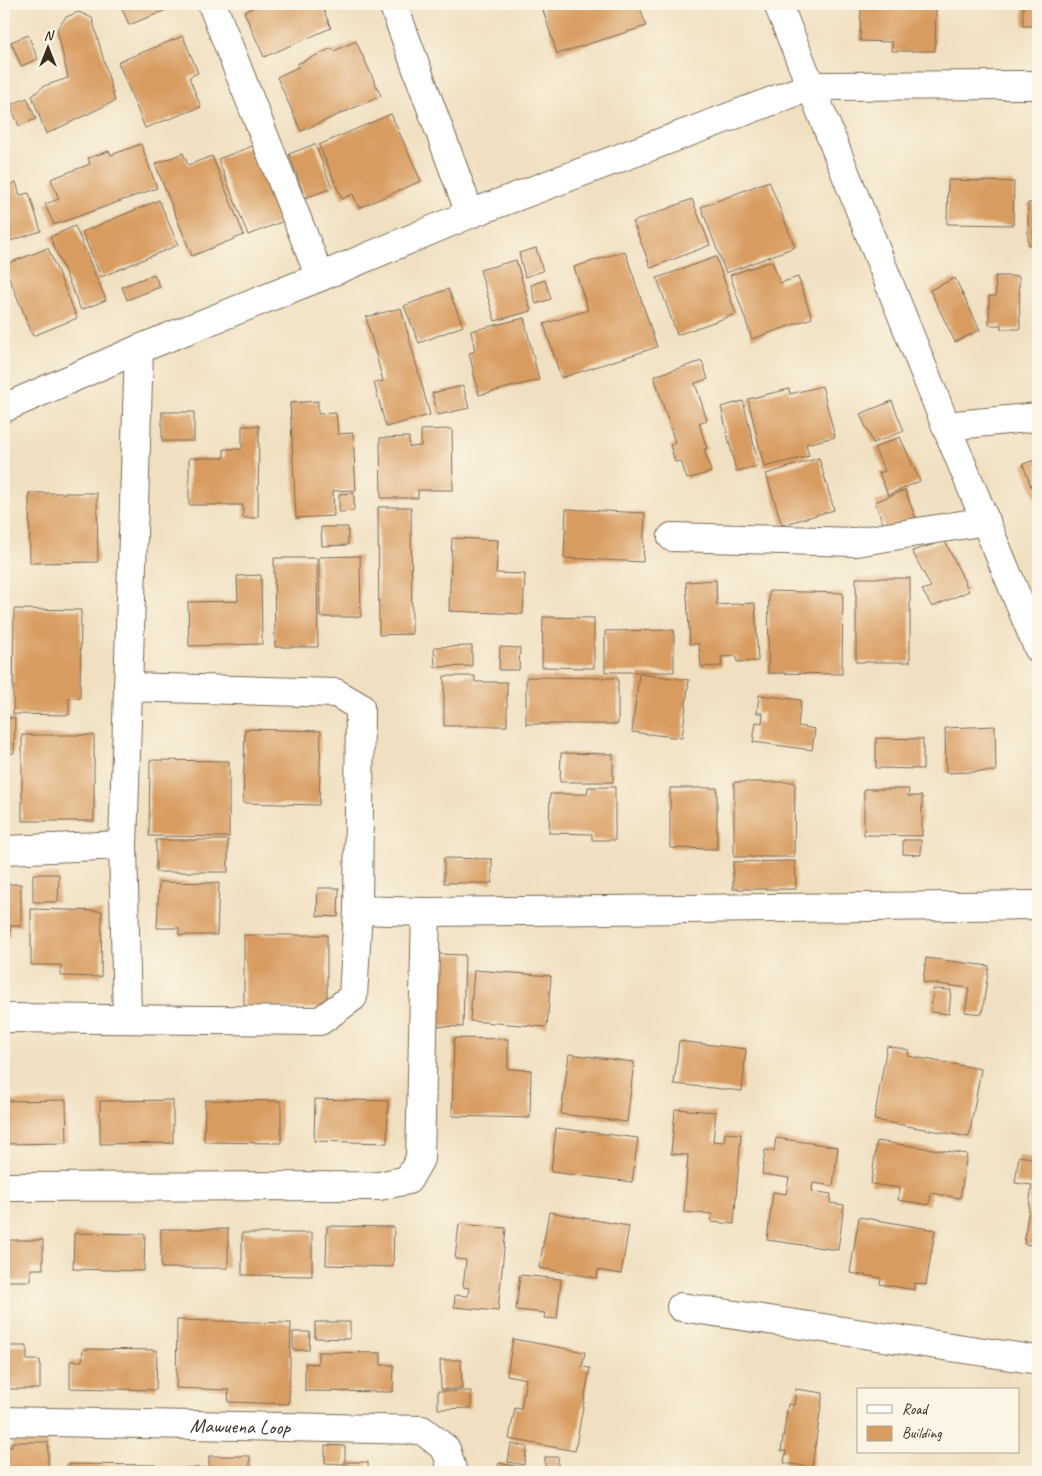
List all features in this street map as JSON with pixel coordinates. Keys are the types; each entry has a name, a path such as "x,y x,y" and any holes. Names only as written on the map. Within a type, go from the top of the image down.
{"street":[{"path":"212,4 320,277"},
{"path":"393,4 470,214"},
{"path":"778,4 946,426 1038,648"},
{"path":"4,408 139,349 320,277 470,214 812,86 1038,85"},
{"path":"126,1018 123,845 139,349"},
{"path":"946,426 1038,417"},
{"path":"672,537 856,542 986,521"},
{"path":"4,1018 320,1021 353,997 358,910 360,707 336,693 128,687"},
{"path":"4,850 123,845"},
{"path":"358,910 426,912 1038,905"},
{"path":"4,1187 380,1186 408,1180 420,1159 426,912"},
{"path":"681,1307 1038,1360"},
{"name":"Mawuena Loop","path":"4,1421 422,1430 446,1449 453,1472"}],"building":[{"path":"120,4 181,4 129,25"},
{"path":"251,4 321,4 331,28 264,57 244,12 252,8"},
{"path":"541,4 639,4 646,26 557,54"},
{"path":"861,4 936,4 935,51 892,51 892,42 860,41"},
{"path":"1023,4 1038,4 1038,26 1023,26"},
{"path":"79,12 92,18 115,101 46,134 32,96 44,86 68,78 57,29 66,17"},
{"path":"28,35 38,59 21,66 11,42"},
{"path":"183,36 198,73 189,77 201,107 145,128 118,62"},
{"path":"356,41 381,96 301,131 277,77 298,67 297,64 332,48 334,51"},
{"path":"4,96 10,111 4,114"},
{"path":"27,98 36,119 19,126 10,105"},
{"path":"391,114 421,181 359,208 353,194 342,199 319,145"},
{"path":"141,144 157,188 54,225 45,204 59,199 51,179 90,164 88,158 109,151 111,155"},
{"path":"315,144 332,188 305,198 289,154"},
{"path":"255,145 284,221 248,235 218,159"},
{"path":"183,153 188,165 212,156 244,235 192,256 155,164"},
{"path":"948,180 1014,182 1013,225 947,224"},
{"path":"769,181 795,247 726,273 701,207"},
{"path":"16,182 20,195 29,193 41,231 4,243 4,187"},
{"path":"692,199 710,245 651,268 633,222"},
{"path":"159,200 178,245 101,277 82,232"},
{"path":"1028,203 1038,203 1038,244 1028,245"},
{"path":"75,226 106,300 81,310 50,237"},
{"path":"48,248 77,318 33,336 4,265"},
{"path":"536,248 543,271 525,277 519,253"},
{"path":"625,251 657,347 561,378 544,324 588,310 574,267"},
{"path":"716,257 736,314 677,335 657,278"},
{"path":"516,260 531,311 495,321 480,270"},
{"path":"772,261 780,283 798,277 812,318 752,339 730,275"},
{"path":"154,274 160,287 127,300 122,287"},
{"path":"995,276 1019,276 1020,329 1001,329 1001,325 989,325 989,296 996,296"},
{"path":"955,278 980,330 955,342 930,290"},
{"path":"545,280 551,299 536,304 531,285"},
{"path":"448,289 463,326 419,343 404,306"},
{"path":"401,308 430,415 386,427 374,383 383,381 366,317"},
{"path":"524,318 539,380 479,395 469,353 475,351 471,331"},
{"path":"702,361 708,379 695,383 707,420 699,423 707,449 704,449 711,472 687,479 681,461 675,462 670,445 675,443 654,376"},
{"path":"463,386 469,408 438,415 432,393"},
{"path":"822,386 835,437 806,444 809,456 764,467 748,399 789,389 790,394"},
{"path":"318,401 318,414 336,413 338,434 353,433 356,490 333,491 334,516 296,518 290,403"},
{"path":"743,401 759,466 736,471 721,407"},
{"path":"892,401 904,431 873,443 860,414"},
{"path":"162,412 194,412 194,441 162,441"},
{"path":"242,426 259,426 258,518 243,518 243,505 189,505 189,458 224,458 224,449 242,449"},
{"path":"452,429 453,490 418,490 418,498 381,498 380,438 409,437 409,447 421,446 421,430"},
{"path":"900,437 920,481 888,495 879,473 885,471 874,448"},
{"path":"819,458 834,510 782,525 766,474"},
{"path":"1038,459 1038,506 1023,464"},
{"path":"905,490 916,519 886,531 875,502"},
{"path":"29,493 97,493 98,562 30,563"},
{"path":"354,493 354,511 339,512 339,494"},
{"path":"378,507 411,507 412,634 379,635"},
{"path":"566,509 645,513 643,562 564,558"},
{"path":"321,527 348,527 348,545 322,546"},
{"path":"452,538 498,540 496,573 525,574 523,614 449,611"},
{"path":"945,541 969,591 932,607 922,590 931,587 912,551"},
{"path":"360,556 361,617 320,617 319,557"},
{"path":"274,558 317,558 318,647 275,647"},
{"path":"261,575 262,644 189,646 188,602 238,601 237,576"},
{"path":"856,578 910,578 910,662 856,662"},
{"path":"716,580 717,605 755,603 758,661 737,662 737,656 721,657 722,666 701,667 699,644 690,644 686,582"},
{"path":"769,591 843,593 842,674 768,673"},
{"path":"14,609 81,610 80,698 69,698 69,715 13,714"},
{"path":"543,617 594,618 594,668 542,667"},
{"path":"674,630 674,672 605,672 605,631"},
{"path":"472,646 472,666 435,667 434,647"},
{"path":"500,647 520,648 519,670 499,670"},
{"path":"639,674 689,680 682,738 632,732"},
{"path":"444,676 475,676 475,682 507,682 507,726 444,726"},
{"path":"526,677 618,678 618,724 526,724"},
{"path":"759,695 801,700 798,726 815,729 812,750 753,742 756,722 762,723 763,713 757,713"},
{"path":"5,718 15,718 14,753 4,753"},
{"path":"995,726 996,771 946,773 945,728"},
{"path":"245,729 321,731 319,805 243,803"},
{"path":"22,735 94,735 94,821 22,821"},
{"path":"876,738 923,739 923,769 876,768"},
{"path":"561,753 613,754 613,782 560,782"},
{"path":"150,760 229,761 229,837 149,836"},
{"path":"4,770 8,770 6,820 4,820"},
{"path":"734,782 795,782 794,857 734,857"},
{"path":"588,787 615,787 615,840 592,840 592,834 549,833 550,794 587,794"},
{"path":"670,788 717,788 717,849 670,848"},
{"path":"864,789 909,789 908,796 922,796 922,836 864,835"},
{"path":"156,840 228,840 228,872 156,872"},
{"path":"903,840 921,840 921,855 903,854"},
{"path":"444,858 492,859 492,883 444,883"},
{"path":"795,861 796,889 733,889 733,862"},
{"path":"33,874 59,874 58,902 33,902"},
{"path":"159,882 219,883 217,935 179,935 179,928 157,928"},
{"path":"4,884 21,884 21,926 10,926 10,937 4,937"},
{"path":"318,888 339,888 338,917 317,916"},
{"path":"31,909 102,911 101,977 61,976 61,965 31,965"},
{"path":"244,935 327,935 327,1008 244,1008"},
{"path":"435,954 465,955 463,1027 432,1026"},
{"path":"926,958 989,966 982,1014 965,1012 969,988 923,982"},
{"path":"474,970 551,976 547,1027 470,1021"},
{"path":"933,989 951,990 949,1014 931,1012"},
{"path":"454,1038 508,1039 508,1069 531,1070 530,1118 452,1116"},
{"path":"679,1041 746,1049 742,1091 674,1084"},
{"path":"1038,1044 1038,1059 1035,1058"},
{"path":"887,1046 909,1050 908,1056 981,1069 969,1137 874,1120"},
{"path":"569,1054 634,1062 627,1122 561,1114"},
{"path":"315,1099 388,1101 387,1143 314,1141"},
{"path":"66,1100 67,1143 4,1144 4,1101"},
{"path":"173,1100 173,1143 100,1144 100,1101"},
{"path":"205,1100 281,1101 281,1143 204,1142"},
{"path":"675,1109 716,1112 713,1141 724,1142 725,1133 741,1134 734,1224 711,1222 712,1214 684,1212 688,1155 671,1154"},
{"path":"556,1128 638,1138 632,1182 551,1172"},
{"path":"776,1138 838,1147 833,1186 813,1183 812,1191 831,1194 830,1203 844,1205 838,1250 767,1240 773,1192 786,1194 789,1178 762,1174 765,1150 774,1151"},
{"path":"877,1141 967,1154 960,1198 931,1193 929,1205 898,1200 900,1188 871,1184"},
{"path":"1019,1156 1038,1159 1038,1246 1024,1244 1032,1185 1015,1183"},
{"path":"549,1212 629,1226 621,1274 598,1270 597,1278 539,1268"},
{"path":"859,1217 935,1230 926,1285 915,1283 914,1290 880,1284 881,1278 850,1273"},
{"path":"459,1224 506,1228 498,1311 454,1307 455,1295 468,1296 469,1288 463,1287 466,1260 455,1259"},
{"path":"327,1226 394,1227 393,1267 326,1265"},
{"path":"161,1229 228,1229 228,1268 161,1268"},
{"path":"74,1233 145,1234 144,1271 73,1269"},
{"path":"242,1233 312,1233 312,1276 242,1275"},
{"path":"4,1240 43,1240 43,1269 31,1269 31,1281 4,1281"},
{"path":"520,1275 561,1279 557,1319 544,1318 545,1313 516,1310"},
{"path":"177,1320 291,1323 289,1404 228,1402 229,1390 176,1388"},
{"path":"315,1322 350,1322 350,1339 315,1338"},
{"path":"293,1332 310,1332 309,1350 293,1350"},
{"path":"513,1339 585,1352 582,1367 590,1368 575,1451 509,1439 515,1408 521,1409 526,1379 507,1375"},
{"path":"4,1346 27,1346 27,1360 40,1360 40,1389 4,1389"},
{"path":"83,1349 157,1350 156,1390 70,1388 70,1361 82,1361"},
{"path":"318,1352 381,1353 381,1365 394,1365 393,1392 305,1391 305,1363 318,1364"},
{"path":"440,1360 461,1360 462,1389 441,1389"},
{"path":"796,1389 823,1393 812,1467 784,1463 786,1451 781,1451 788,1404 794,1405"},
{"path":"438,1391 471,1391 471,1408 438,1409"},
{"path":"12,1442 48,1442 48,1470 4,1472 4,1447 12,1447"},
{"path":"511,1444 527,1447 524,1465 508,1462"},
{"path":"325,1445 345,1446 345,1464 325,1463"},
{"path":"209,1456 250,1456 250,1468 283,1468 283,1472 185,1472 185,1468 209,1468"},
{"path":"545,1457 558,1457 558,1468 545,1468"},
{"path":"347,1462 368,1462 368,1469 391,1469 391,1472 304,1472 304,1469 347,1468"},
{"path":"499,1463 539,1471 539,1472 497,1472"},
{"path":"67,1464 156,1465 156,1472 67,1472"}]}
